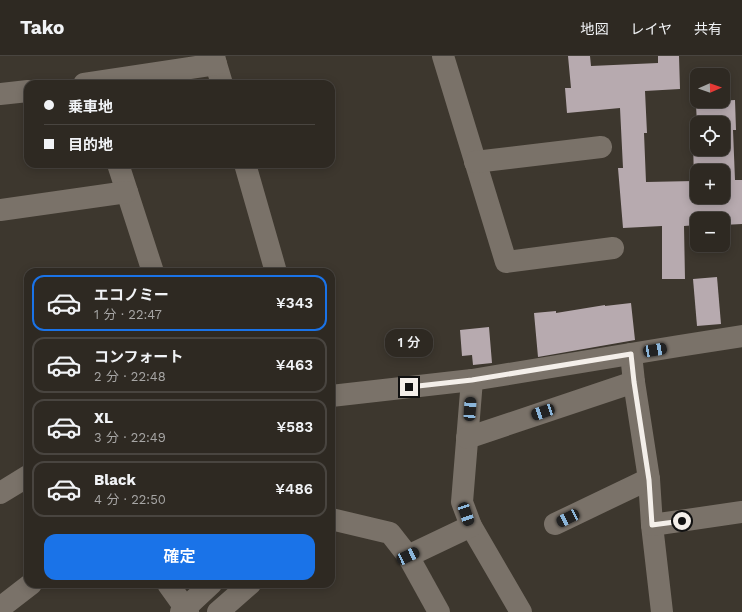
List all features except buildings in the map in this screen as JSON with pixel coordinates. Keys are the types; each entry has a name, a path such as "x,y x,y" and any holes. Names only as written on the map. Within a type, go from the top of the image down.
{"street":[{"path":"443,56 506,262 613,248"},
{"path":"121,80 217,68"},
{"path":"0,94 24,91"},
{"path":"475,162 601,147"},
{"path":"119,168 152,268"},
{"path":"246,168 275,268"},
{"path":"0,210 127,192"},
{"path":"335,396 472,380 742,336"},
{"path":"631,354 649,480 652,525 662,612"},
{"path":"472,380 462,502 471,526 521,612"},
{"path":"468,438 634,382"},
{"path":"0,493 24,478"},
{"path":"555,524 649,480"},
{"path":"652,525 742,512"},
{"path":"335,520 390,533 408,556 439,612"},
{"path":"408,556 471,526"},
{"path":"0,608 26,588"},
{"path":"170,588 184,611 207,588"},
{"path":"218,612 245,588"}],"route":[{"path":"409,387 472,380 631,354 649,480 652,525 682,521"}]}
